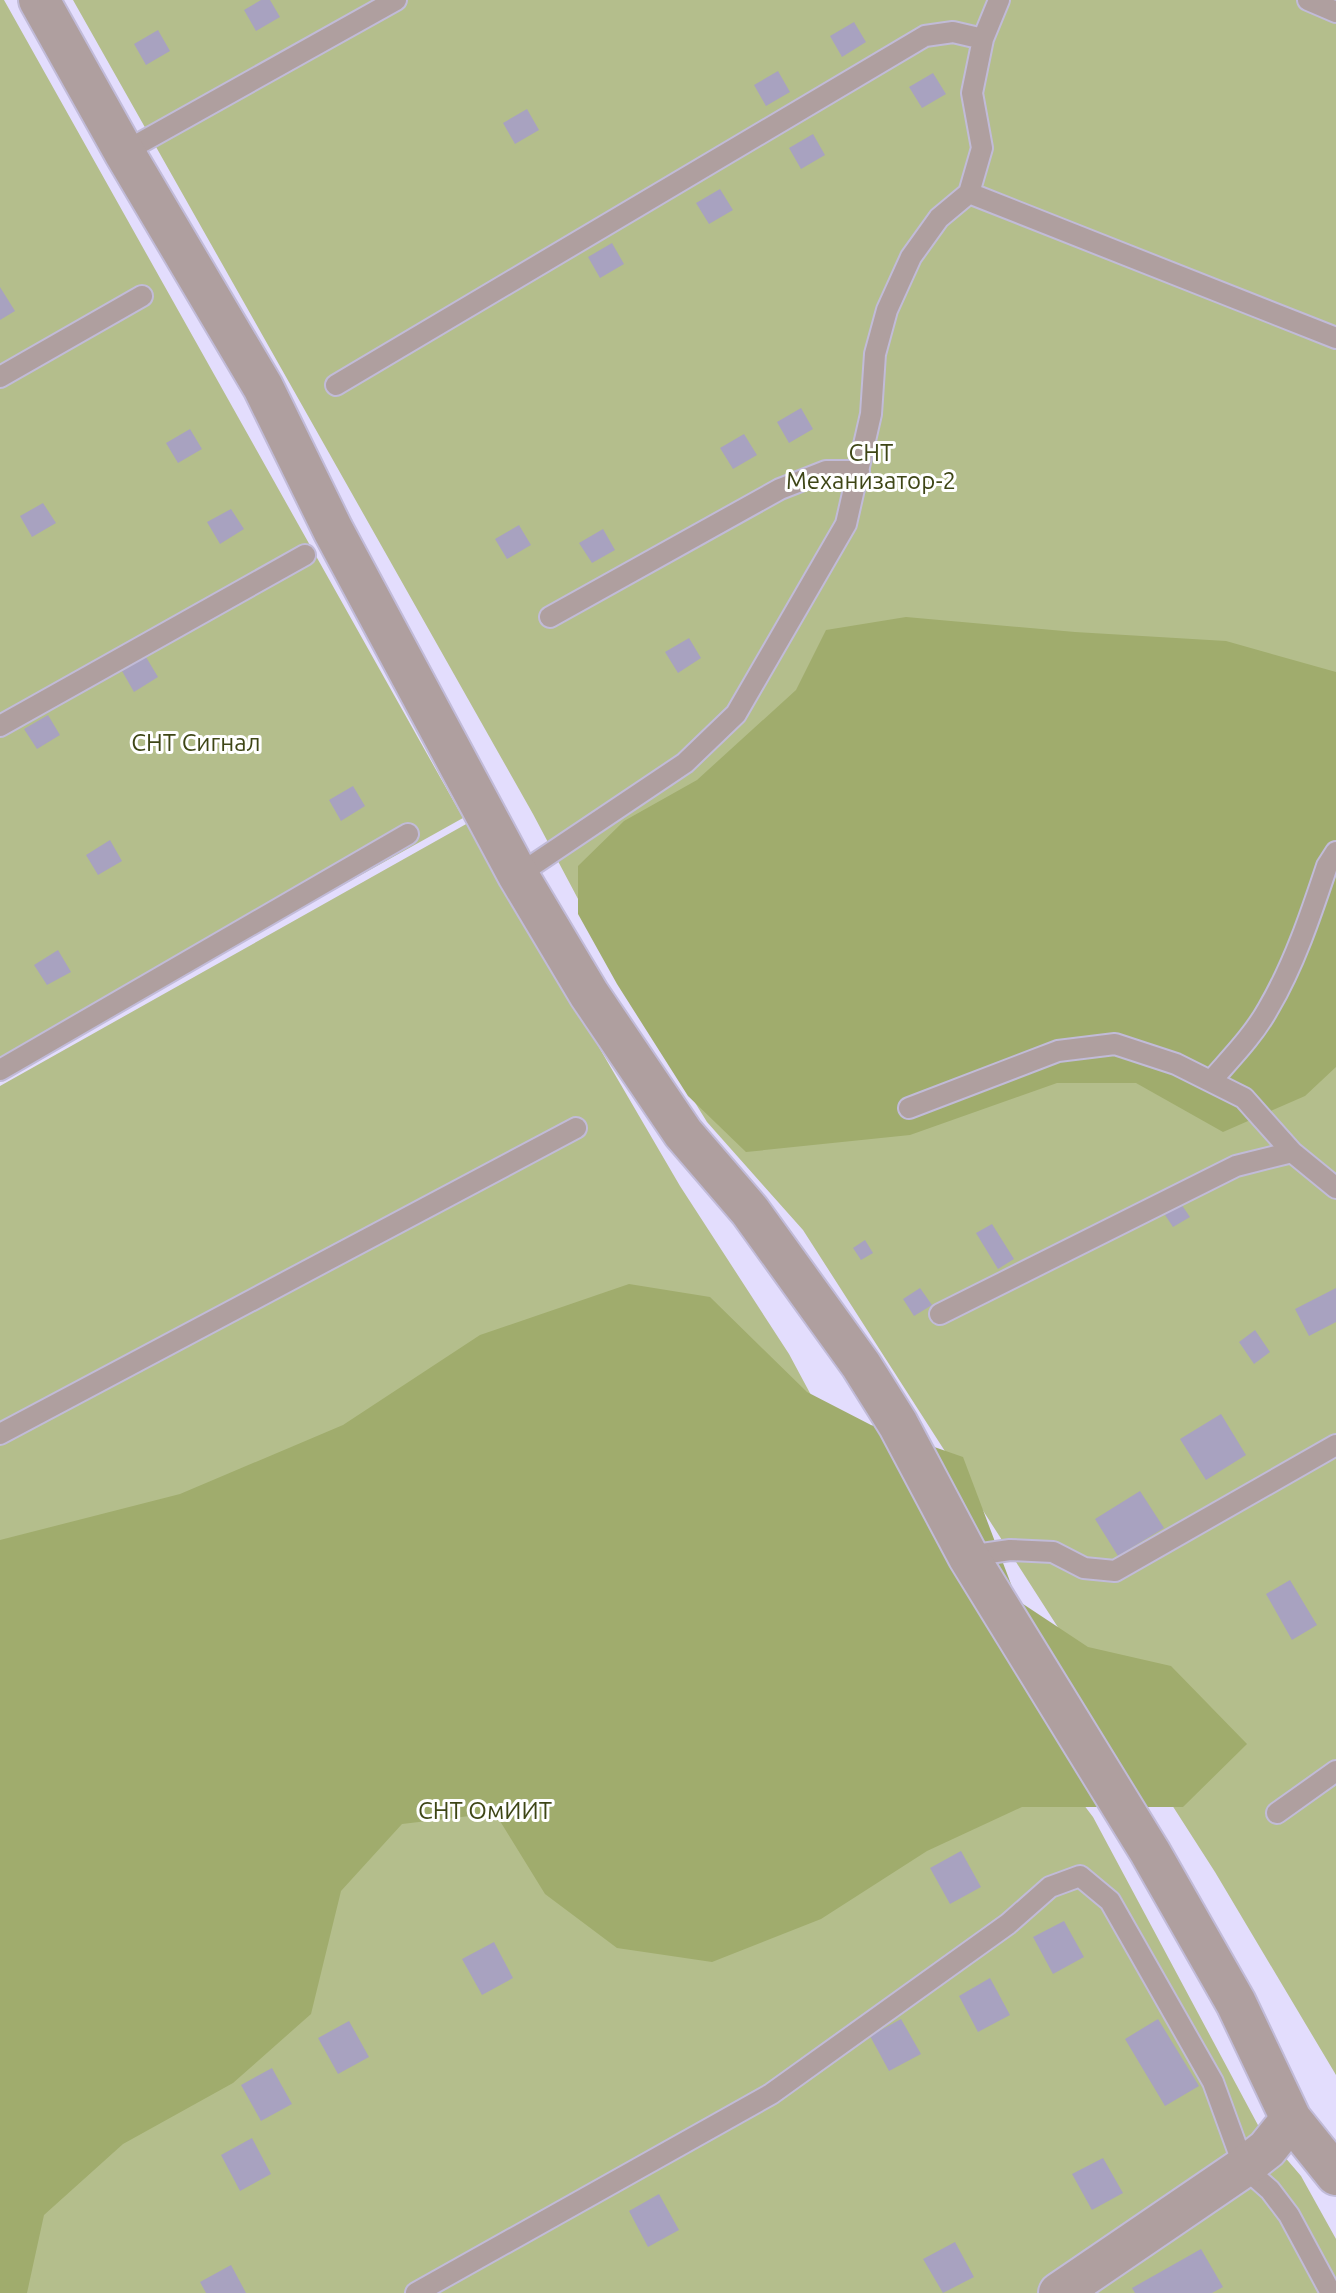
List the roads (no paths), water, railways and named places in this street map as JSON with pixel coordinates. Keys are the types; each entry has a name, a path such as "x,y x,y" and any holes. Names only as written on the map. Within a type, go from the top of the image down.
{"street":[{"path":"39,0 124,152 263,387 333,530 518,875 589,994 683,1133 750,1211 861,1365 898,1424 968,1556 1150,1852 1236,2003 1291,2119 1336,2175"},
{"path":"1059,2293 1244,2167 1267,2149 1291,2119"}],"lane":[{"path":"124,152 396,0"},
{"path":"518,875 685,763 736,714 846,524 871,414 875,354 887,310 911,257 939,218 969,193 982,148 972,93 983,39 999,0"},
{"path":"1308,0 1336,12"},
{"path":"336,385 925,36 953,32 983,39"},
{"path":"969,193 1336,338"},
{"path":"0,377 142,296"},
{"path":"550,617 780,489 826,471 859,471"},
{"path":"0,726 305,555"},
{"path":"0,1070 408,834"},
{"path":"1211,1081 1249,1038 1269,1008 1292,960 1327,866 1336,852"},
{"path":"909,1108 1058,1051 1115,1044 1176,1064 1244,1098 1292,1152 1336,1188"},
{"path":"0,1434 576,1128"},
{"path":"940,1314 1236,1166 1292,1152"},
{"path":"968,1556 1010,1550 1053,1552 1084,1568 1115,1571 1336,1445"},
{"path":"1277,1813 1336,1771"},
{"path":"416,2293 771,2094 1008,1924 1050,1887 1080,1876 1110,1901 1206,2069 1244,2167 1270,2190 1289,2215 1331,2293"}],"park label":[{"name":"СНТ Механизатор-2","path":"871,466"},
{"name":"СНТ Сигнал","path":"196,742"},
{"name":"СНТ ОмИИТ","path":"485,1810"}]}
